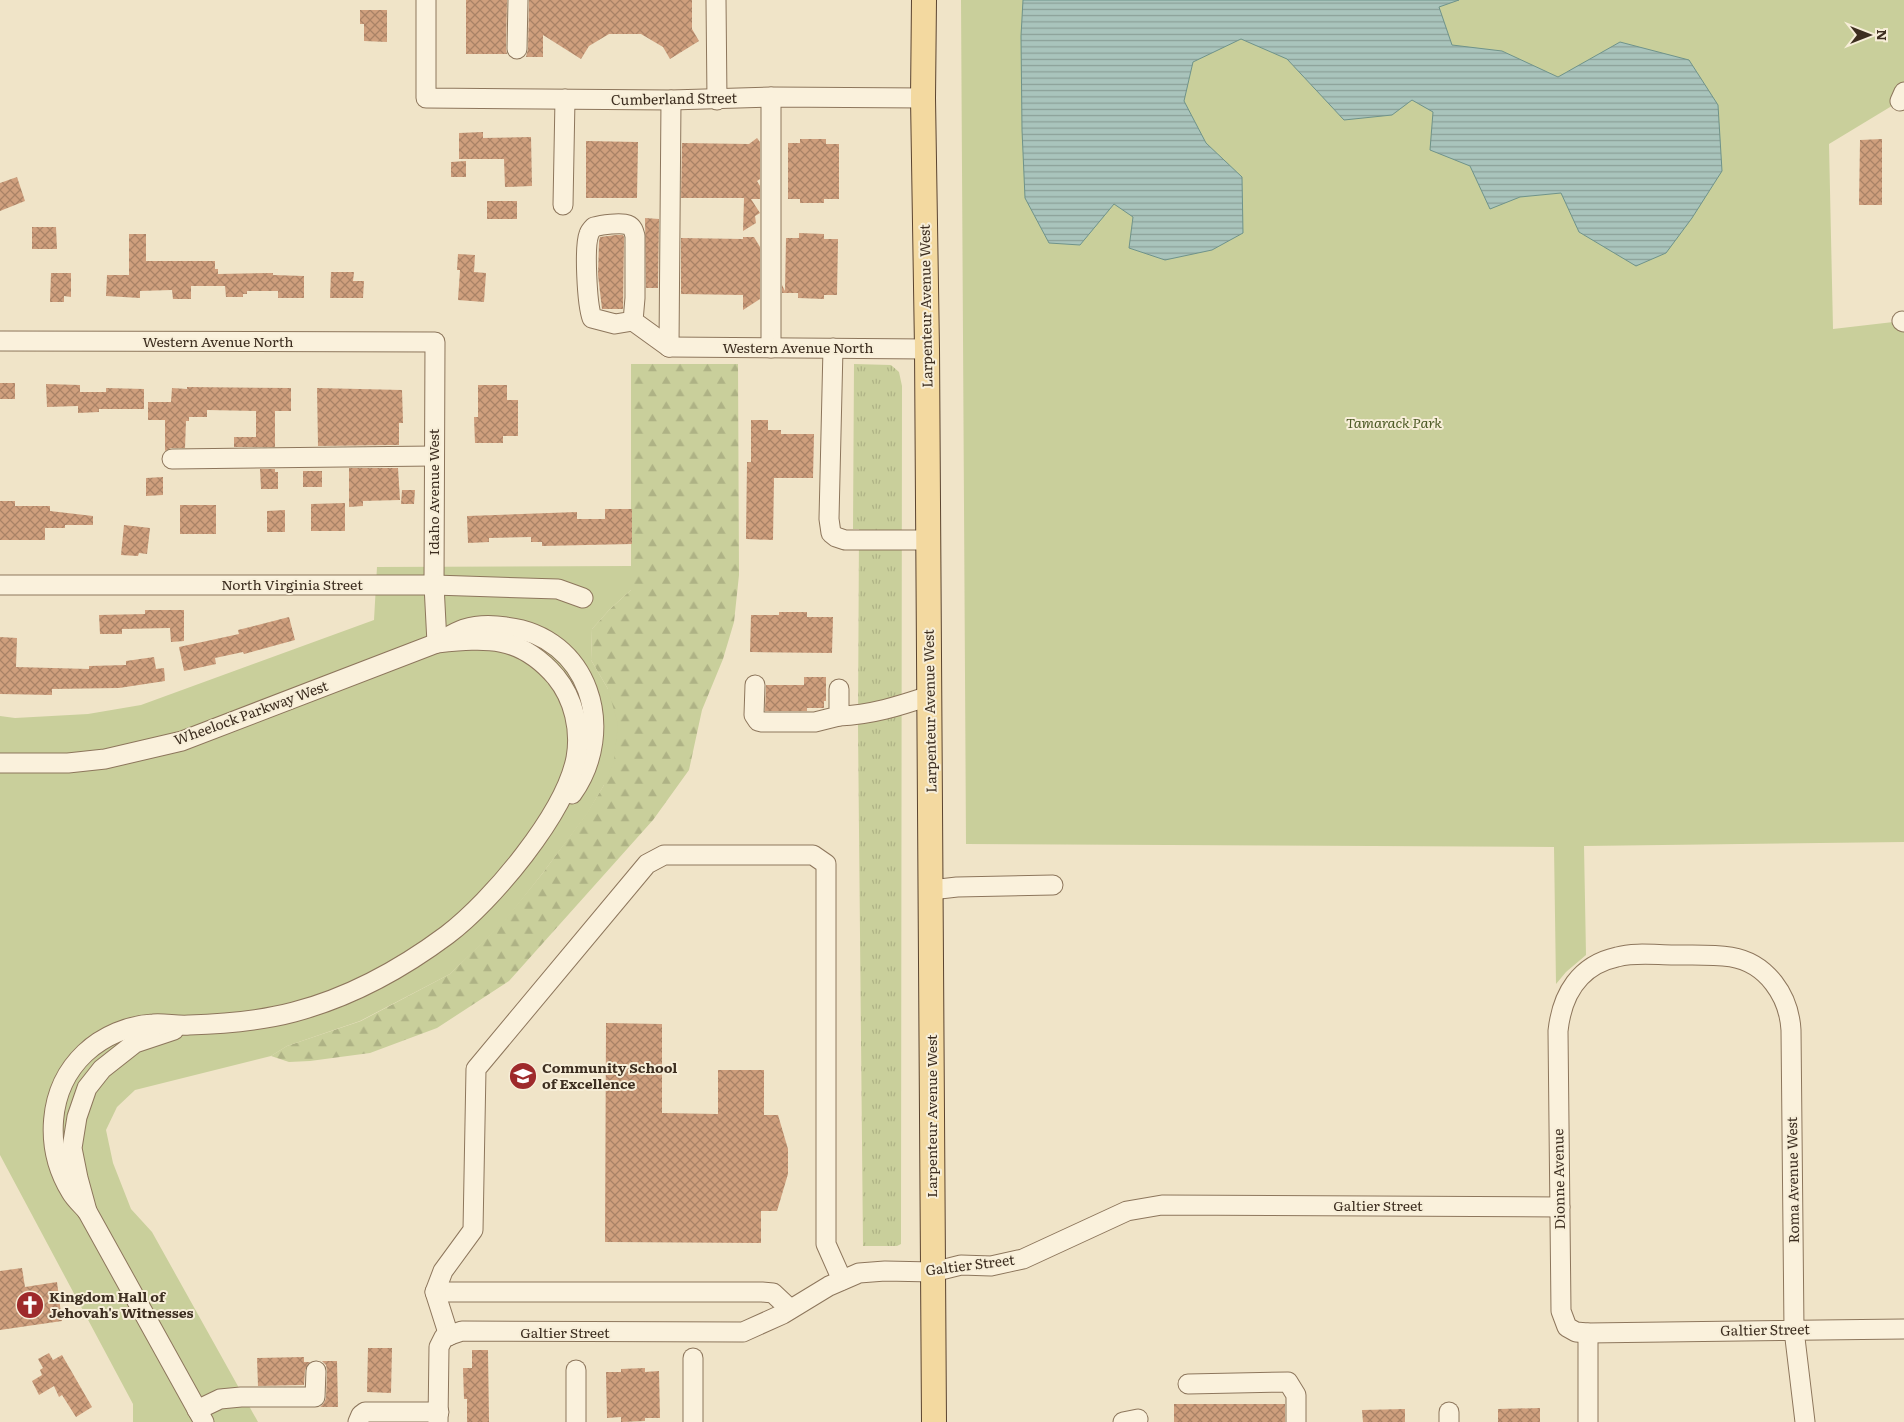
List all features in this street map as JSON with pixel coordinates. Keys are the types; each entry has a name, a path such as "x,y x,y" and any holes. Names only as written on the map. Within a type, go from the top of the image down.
{"main road":[{"name":"Larpenteur Avenue West","path":"924,0 923,98 927,349 934,1422"}],"street":[{"name":"Cumberland Street","path":"426,0 426,98 671,100 717,100 771,96 923,98"},
{"path":"517,49 518,0"},
{"path":"716,0 717,100"},
{"path":"771,96 771,348"},
{"path":"564,205 565,99"},
{"path":"669,347 671,100"},
{"path":"633,321 635,245 632,228 628,225 601,225 594,227 589,234 587,256 588,309 592,318 615,324 633,321 669,347"},
{"name":"Western Avenue North","path":"0,342 435,342"},
{"name":"Idaho Avenue West","path":"435,342 434,585 437,643"},
{"name":"Western Avenue North","path":"669,347 927,349"},
{"path":"833,348 829,494 830,533 845,540 928,540"},
{"path":"172,459 434,456"},
{"name":"North Virginia Street","path":"0,585 434,585 558,589 583,598"},
{"name":"Wheelock Parkway West","path":"0,763 68,763 105,759 182,741 437,643 492,640 520,648 537,657 565,688 574,709 578,738 576,759 559,804 522,858 481,906 448,934 409,962 355,992 294,1012 230,1023 153,1024 132,1027 100,1041 73,1066 62,1083 52,1120 52,1140 63,1176 72,1194 87,1211 201,1416"},
{"path":"755,686 754,715 758,721 762,722 815,722 839,716 862,715 882,711 929,696"},
{"path":"839,689 839,716"},
{"path":"358,1422 361,1415 365,1412 438,1417 439,1347 447,1336 435,1292 443,1271 473,1230 476,1069 647,864 664,855 813,855 826,864 826,1244 842,1280"},
{"path":"931,890 993,885 1053,885"},
{"name":"Roma Avenue West","path":"1558,1031 1560,1014 1565,998 1574,984 1586,971 1601,962 1618,956 1716,955 1734,957 1750,963 1766,974 1777,986 1786,1002 1791,1019 1794,1330 1805,1422"},
{"name":"Wheelock Parkway West","path":"87,1211 72,1148 77,1117 87,1088 102,1069 135,1042 187,1025"},
{"name":"Dionne Avenue","path":"1558,1031 1561,1311 1567,1327"},
{"name":"Galtier Street","path":"447,1336 462,1331 743,1332 859,1273 885,1271 933,1272 961,1265 992,1266 1023,1259 1127,1211 1162,1204 1560,1207"},
{"path":"435,1292 768,1292 778,1296 790,1309"},
{"name":"Galtier Street","path":"1567,1327 1576,1332 1588,1333 1904,1329"},
{"path":"1588,1333 1588,1422"},
{"path":"693,1358 693,1422"},
{"path":"576,1370 576,1422"},
{"path":"201,1416 220,1399 241,1396 315,1397 316,1371"},
{"path":"1188,1384 1288,1382 1296,1395 1296,1422"}],"green space":[{"name":"Tamarack Park","path":"961,0 1904,0 1904,92 1900,101 1829,144 1833,329 1904,322 1904,842 1584,846 1586,955 1566,972 1556,984 1554,847 966,844"},
{"path":"631,364 738,364 739,575 734,622 723,659 702,710 689,770 653,820 509,981 437,1028 370,1053 289,1062 271,1056 287,1046 361,1021 450,974 504,921 587,813 604,785 608,689 591,660 592,629 631,590"},
{"path":"854,364 891,365 899,372 902,386 901,1244 897,1246 863,1246 858,726 859,529 853,529"},
{"path":"631,566 631,590 592,629 591,660 608,689 618,724 614,761 604,785 587,814 504,922 450,974 360,1021 287,1046 271,1056 135,1090 117,1107 106,1130 113,1163 131,1209 152,1232 258,1422 133,1422 133,1404 0,1155 0,716 15,718 88,714 141,705 374,620 377,567"}],"water":[{"path":"1023,0 1459,0 1439,7 1452,45 1502,51 1558,77 1620,42 1689,60 1718,105 1722,171 1692,218 1666,253 1636,266 1579,232 1561,193 1520,197 1490,209 1470,166 1430,150 1433,112 1412,100 1392,115 1344,120 1287,59 1241,39 1193,62 1184,101 1206,143 1242,177 1243,233 1212,250 1165,260 1129,248 1133,217 1114,204 1080,245 1049,243 1025,198 1021,36"}],"building":[{"path":"466,0 507,0 507,54 466,54"},
{"path":"529,0 692,0 692,29 699,41 670,59 663,47 641,34 609,34 589,46 581,59 543,35 543,57 526,57 528,49"},
{"path":"360,10 387,10 387,42 364,41 364,24 360,24"},
{"path":"483,132 483,138 531,137 532,186 505,187 504,159 459,159 459,133"},
{"path":"757,138 760,142 760,179 757,181 760,186 760,199 751,199 760,213 755,216 756,223 743,231 744,198 681,198 682,143 749,144"},
{"path":"800,139 826,139 826,144 839,144 839,199 824,199 824,203 800,203 800,199 788,199 788,143 800,143"},
{"path":"1882,139 1882,205 1859,205 1860,140"},
{"path":"586,141 638,142 637,198 586,198"},
{"path":"466,161 466,177 451,177 451,162"},
{"path":"17,177 25,201 0,211 0,183"},
{"path":"487,201 517,201 517,219 487,219"},
{"path":"645,218 659,219 658,288 646,288"},
{"path":"32,227 56,227 57,249 32,249"},
{"path":"799,233 824,234 824,239 838,239 837,295 824,295 824,299 798,298 798,293 782,293 782,285 785,291 786,238 799,238"},
{"path":"129,234 146,234 146,261 215,261 215,269 218,269 218,274 273,273 273,275 304,276 304,298 278,298 278,291 247,291 247,294 243,294 243,297 226,297 225,286 191,286 191,299 173,299 172,290 140,291 140,298 106,296 107,275 129,275"},
{"path":"623,235 624,237 623,309 602,309 598,275 599,242 600,237"},
{"path":"743,237 754,237 760,247 760,299 743,310 743,295 681,294 681,238 743,239"},
{"path":"458,254 475,255 474,272 486,273 484,302 458,300 460,270 457,270"},
{"path":"331,272 354,272 353,281 364,281 363,298 330,298"},
{"path":"51,273 71,273 71,297 64,296 64,302 50,302"},
{"path":"0,383 15,383 15,399 0,399"},
{"path":"46,384 80,385 80,392 106,392 106,388 144,389 144,409 99,409 99,412 78,413 78,406 47,407"},
{"path":"478,385 507,385 507,400 518,400 518,436 503,436 503,443 475,443 474,417 478,417"},
{"path":"187,387 291,388 291,411 275,411 275,447 234,447 234,437 256,437 256,411 207,410 207,417 189,417 189,421 186,421 185,448 171,448 165,451 165,420 148,420 148,402 171,402 172,388 187,389"},
{"path":"317,388 402,390 403,423 399,423 399,445 318,446"},
{"path":"751,420 768,420 768,430 781,430 781,434 814,434 813,478 774,478 773,540 746,539 747,462 751,462"},
{"path":"349,468 398,468 400,500 363,501 363,506 349,507"},
{"path":"260,469 275,469 275,472 278,472 278,489 261,489"},
{"path":"303,471 322,471 322,487 303,487"},
{"path":"163,477 163,495 146,496 146,478"},
{"path":"402,490 415,490 414,504 401,504"},
{"path":"0,501 15,501 15,506 50,506 50,511 93,516 93,525 65,525 65,528 45,528 45,540 0,540"},
{"path":"345,503 345,531 311,531 311,504"},
{"path":"180,505 216,505 216,534 180,534"},
{"path":"605,509 632,509 632,544 542,546 542,542 531,542 531,537 489,538 489,542 468,543 467,516 577,512 577,519 605,519"},
{"path":"285,510 285,532 267,532 267,511"},
{"path":"124,525 150,528 147,554 139,553 138,556 121,555"},
{"path":"145,610 184,610 184,641 171,642 170,628 122,629 122,634 100,634 99,615 145,614"},
{"path":"779,612 807,612 807,617 833,617 832,653 750,652 751,615 779,615"},
{"path":"289,617 295,640 244,654 243,652 215,658 216,664 184,671 179,647 239,634 238,630"},
{"path":"0,637 17,638 16,667 89,669 89,666 126,665 126,661 154,657 156,669 164,668 165,681 119,688 52,689 52,695 0,694"},
{"path":"804,677 826,677 826,701 824,701 824,708 807,708 807,711 765,711 766,685 804,685"},
{"path":"606,1023 662,1024 662,1113 718,1114 718,1070 764,1070 764,1115 778,1115 788,1149 788,1174 777,1211 761,1211 761,1243 605,1242"},
{"name":"Kingdom Hall of Jehovah's Witnesses","path":"22,1268 25,1287 57,1282 62,1321 0,1330 0,1271"},
{"path":"368,1348 392,1348 391,1393 367,1392"},
{"path":"472,1350 488,1350 489,1422 467,1422 467,1399 464,1399 463,1368 472,1368"},
{"path":"49,1353 53,1360 62,1355 92,1407 76,1417 62,1395 59,1397 54,1386 39,1395 32,1381 42,1375 40,1370 43,1368 38,1359"},
{"path":"304,1357 304,1362 310,1362 305,1370 304,1385 258,1386 257,1358"},
{"path":"322,1361 337,1361 338,1407 320,1407 326,1398 327,1371 326,1365"},
{"path":"645,1368 645,1372 659,1371 660,1418 645,1418 645,1421 621,1422 621,1417 607,1418 606,1372 621,1372 621,1369"},
{"path":"1174,1404 1285,1404 1285,1422 1174,1422"},
{"path":"1540,1408 1540,1422 1498,1422 1498,1409"},
{"path":"1405,1409 1405,1422 1363,1422 1362,1410"}],"place":[{"name":"Community School of Excellence","path":"523,1076"},
{"name":"Kingdom Hall of Jehovah's Witnesses","path":"30,1305"}]}
